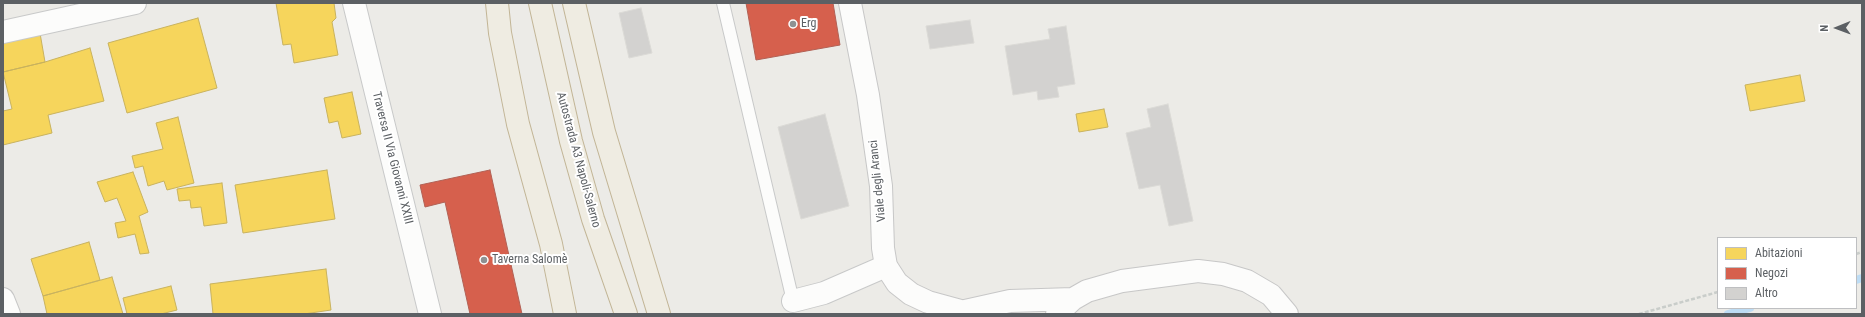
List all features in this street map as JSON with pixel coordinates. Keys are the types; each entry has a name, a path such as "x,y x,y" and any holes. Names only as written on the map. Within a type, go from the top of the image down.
{"highway":[{"path":"496,3 500,33 518,124 550,244 565,314"},
{"name":"Autostrada A3 Napoli-Salerno","path":"540,3 571,141 594,219 626,314"},
{"path":"574,3 604,132 659,314"}],"main road":[{"path":"3,32 135,3"},
{"name":"Traversa II Via Giovanni XXIII","path":"354,3 430,314"},
{"name":"Viale degli Aranci","path":"850,3 868,94 881,186 883,248 886,266 897,283 911,294 928,302 968,312 1010,301 1073,300"},
{"path":"793,301 824,293 886,266"},
{"path":"1057,314 1073,300 1087,291 1122,281 1198,271 1223,274 1247,281 1271,295 1287,314"},
{"path":"3,299 9,314"}],"lane":[{"path":"723,3 793,301"}],"path":[{"path":"1639,314 1717,292"}],"building: Abitazioni":[{"path":"276,3 334,3 336,18 332,22 338,55 294,63 291,44 283,45"},
{"path":"198,18 217,88 127,113 108,43"},
{"path":"40,33 45,62 3,72 3,42"},
{"path":"90,48 104,101 48,115 52,133 3,145 3,111 12,109 3,72 45,62"},
{"path":"1800,75 1805,101 1750,111 1745,85"},
{"path":"352,92 361,134 342,138 338,121 329,123 324,98"},
{"path":"1104,109 1108,127 1079,132 1076,114"},
{"path":"178,117 194,183 167,190 164,181 148,186 143,166 135,168 132,156 163,149 156,123"},
{"path":"327,170 335,219 243,233 235,185"},
{"path":"133,172 148,212 139,216 149,253 140,254 135,234 118,238 115,223 126,221 117,198 105,202 97,182"},
{"path":"222,183 227,223 204,226 201,207 191,208 190,200 179,201 177,189"},
{"path":"89,242 100,280 43,296 31,259"},
{"path":"326,269 331,310 304,314 213,314 210,284"},
{"path":"112,277 123,314 47,314 43,296"},
{"path":"171,286 177,310 161,314 127,314 123,298"}],"building: Negozi":[{"name":"Erg","path":"746,3 833,3 840,45 756,60"},
{"name":"Taverna Salomè","path":"490,170 522,314 470,314 445,202 425,207 420,185"}],"building: Altro":[{"path":"641,8 652,53 629,58 619,13"},
{"path":"970,20 974,43 930,49 926,26"},
{"path":"1066,26 1075,84 1057,87 1059,97 1038,100 1037,91 1013,95 1005,46 1050,39 1048,29"},
{"path":"1168,104 1193,221 1169,226 1160,185 1139,189 1126,133 1151,127 1147,109"},
{"path":"825,114 849,206 801,219 778,127"}],"waterway":[{"path":"1857,280 1862,278"},
{"path":"1728,314 1746,309"}],"place":[{"name":"Erg","path":"793,24"},
{"name":"Taverna Salomè","path":"484,260"}]}
